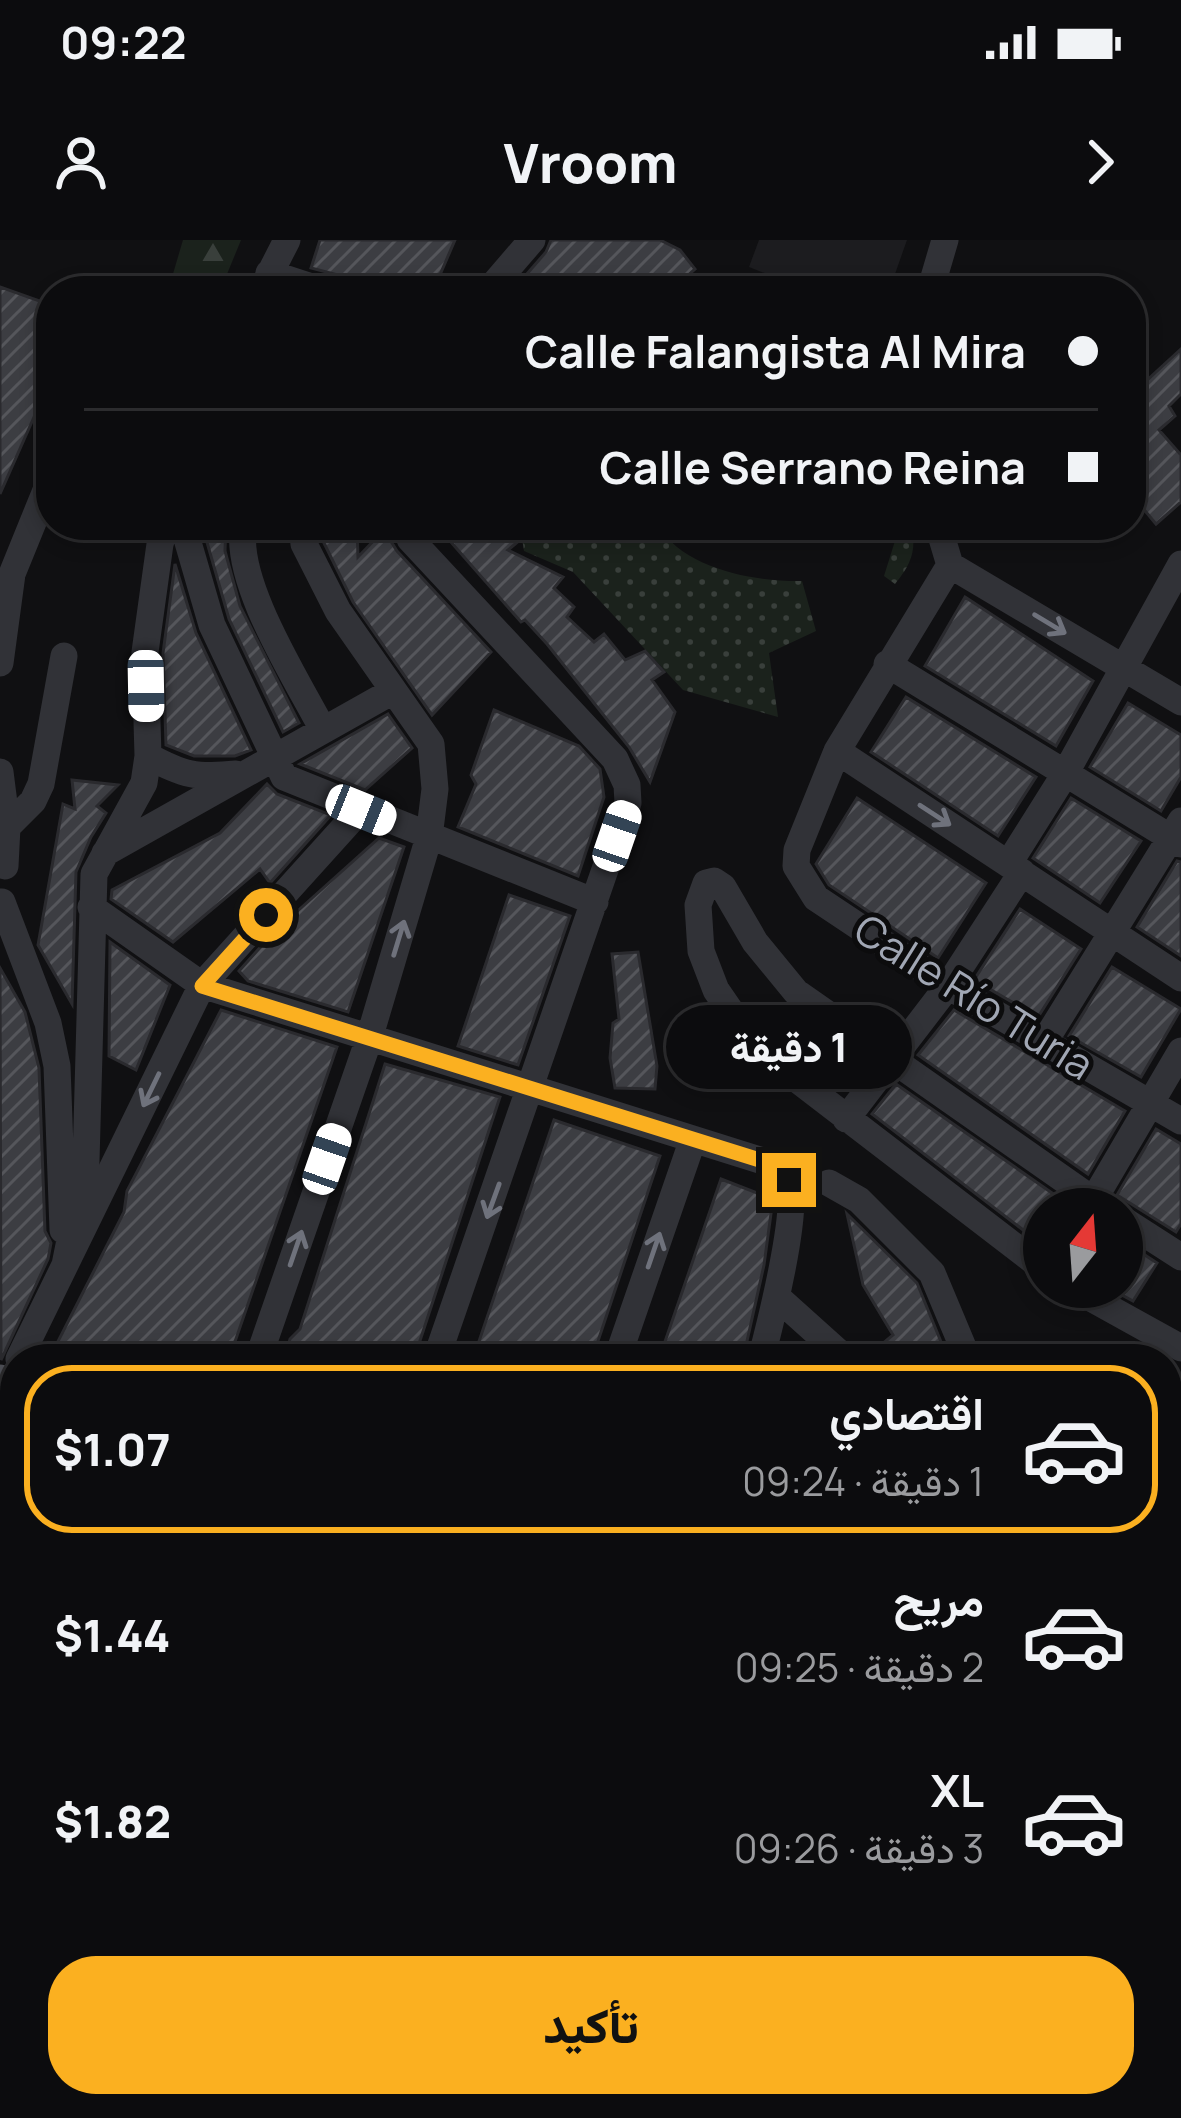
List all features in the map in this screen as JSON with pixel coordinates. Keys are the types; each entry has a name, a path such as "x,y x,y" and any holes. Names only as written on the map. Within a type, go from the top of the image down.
{"street":[{"path":"268,276 286,240"},
{"path":"501,276 532,240"},
{"path":"934,276 944,240"},
{"path":"0,663 12,574 36,515"},
{"path":"65,1265 86,1161 94,874 136,802 148,757 145,652 161,540"},
{"path":"187,540 212,625 263,764 292,783 595,902"},
{"path":"240,540 245,573 322,730"},
{"path":"263,1344 369,1039 429,837 435,789 431,744 322,581 304,540"},
{"path":"415,540 615,759 628,785 628,803 595,902 441,1344"},
{"path":"942,540 950,565 1181,701"},
{"path":"846,1118 947,986 1181,564"},
{"path":"950,565 837,751 1181,978"},
{"path":"7,827 33,801 47,767 64,656"},
{"path":"887,664 1065,774 1178,834 1043,1044"},
{"path":"101,855 393,692"},
{"name":"Calle Río Turia","path":"837,751 797,850 796,866 815,898 947,986 1181,1121"},
{"path":"148,757 201,778 263,764"},
{"path":"0,772 7,827 2,864 11,889 1,903 48,1023 57,1066 65,1265"},
{"path":"27,1344 202,986 361,810"},
{"path":"1023,1253 781,1071 731,1017 716,990 697,930 700,890 714,881 723,887 754,942 796,992 1075,1188"},
{"path":"91,907 202,986 779,1166 789,1180 791,1201 765,1344"},
{"path":"1108,1188 1181,1051"},
{"path":"622,1344 692,1142"},
{"path":"829,1183 860,1199 932,1273 962,1344"},
{"path":"1143,1233 1181,1257"},
{"path":"777,1297 829,1344"},
{"path":"1115,1308 1178,1338"}],"shaded area":[{"path":"759,240 907,240 894,276 772,276 749,267"}],"green space":[{"path":"183,240 241,240 226,276 172,276"},
{"path":"522,540 669,540 722,570 802,581 816,631 769,653 778,717 683,690 573,572 524,551"},
{"path":"895,540 913,540 909,563 895,584 884,576"}],"building":[{"path":"320,240 455,240 439,276 342,276 311,268"},
{"path":"551,240 660,240 680,250 695,269 687,276 525,276"},
{"path":"0,287 36,300 36,413 0,494"},
{"path":"1181,349 1181,394 1169,406 1175,416 1159,430 1181,455 1181,502 1156,524 1146,512 1146,381"},
{"path":"206,540 225,540 240,606 299,723 283,732 229,619"},
{"path":"322,540 357,540 358,557 374,540 390,540 491,652 432,715 353,602"},
{"path":"449,540 520,540 508,550 563,577 554,588 574,607 567,617 594,642 604,634 625,660 645,651 664,672 652,680 675,712 650,782 629,747 547,644 525,620 521,622"},
{"path":"175,564 196,633 251,750 235,756 194,756 166,745 163,653"},
{"path":"965,597 1093,681 1056,746 925,666"},
{"path":"906,697 1036,777 998,836 871,752"},
{"path":"1128,703 1181,735 1181,777 1161,811 1090,767"},
{"path":"494,710 579,746 600,769 604,797 578,876 458,827 476,784 471,775"},
{"path":"388,714 412,748 365,790 300,764"},
{"path":"72,780 118,785 97,806 106,813 76,872 72,1004 38,945 63,804 75,809"},
{"path":"267,784 277,794 331,815 270,883 260,869 173,942 111,899 112,890 220,833"},
{"path":"857,798 986,883 938,958 829,885 816,864"},
{"path":"1071,798 1141,841 1100,903 1033,858"},
{"path":"379,838 404,847 348,1012 248,981 239,971 272,934"},
{"path":"1177,861 1181,862 1181,956 1137,927"},
{"path":"509,895 570,916 518,1065 458,1046"},
{"path":"1020,909 1081,949 1038,1017 974,980"},
{"path":"110,942 170,985 136,1070 109,1056"},
{"path":"638,952 657,1066 655,1089 615,1088 610,1058 613,1023 619,1019 612,954"},
{"path":"1112,967 1181,1009 1141,1077 1069,1036"},
{"path":"0,968 25,1012 39,1068 45,1231 51,1243 8,1344 1,1344"},
{"path":"221,1010 337,1047 234,1344 57,1344 124,1212 127,1191"},
{"path":"954,1010 1125,1111 1088,1174 918,1055"},
{"path":"385,1064 500,1097 419,1344 288,1344 300,1329"},
{"path":"896,1084 1045,1188 1023,1188 1023,1230 872,1114"},
{"path":"554,1120 660,1156 597,1344 478,1344"},
{"path":"1156,1129 1181,1144 1181,1224 1176,1232 1143,1211 1143,1188 1121,1188"},
{"path":"721,1179 773,1199 746,1344 664,1344"},
{"path":"847,1214 917,1283 942,1344 882,1344 893,1335 863,1285"},
{"path":"1143,1254 1157,1263 1143,1285"}],"route":[{"path":"266,915 202,986 779,1166 789,1180"}]}
